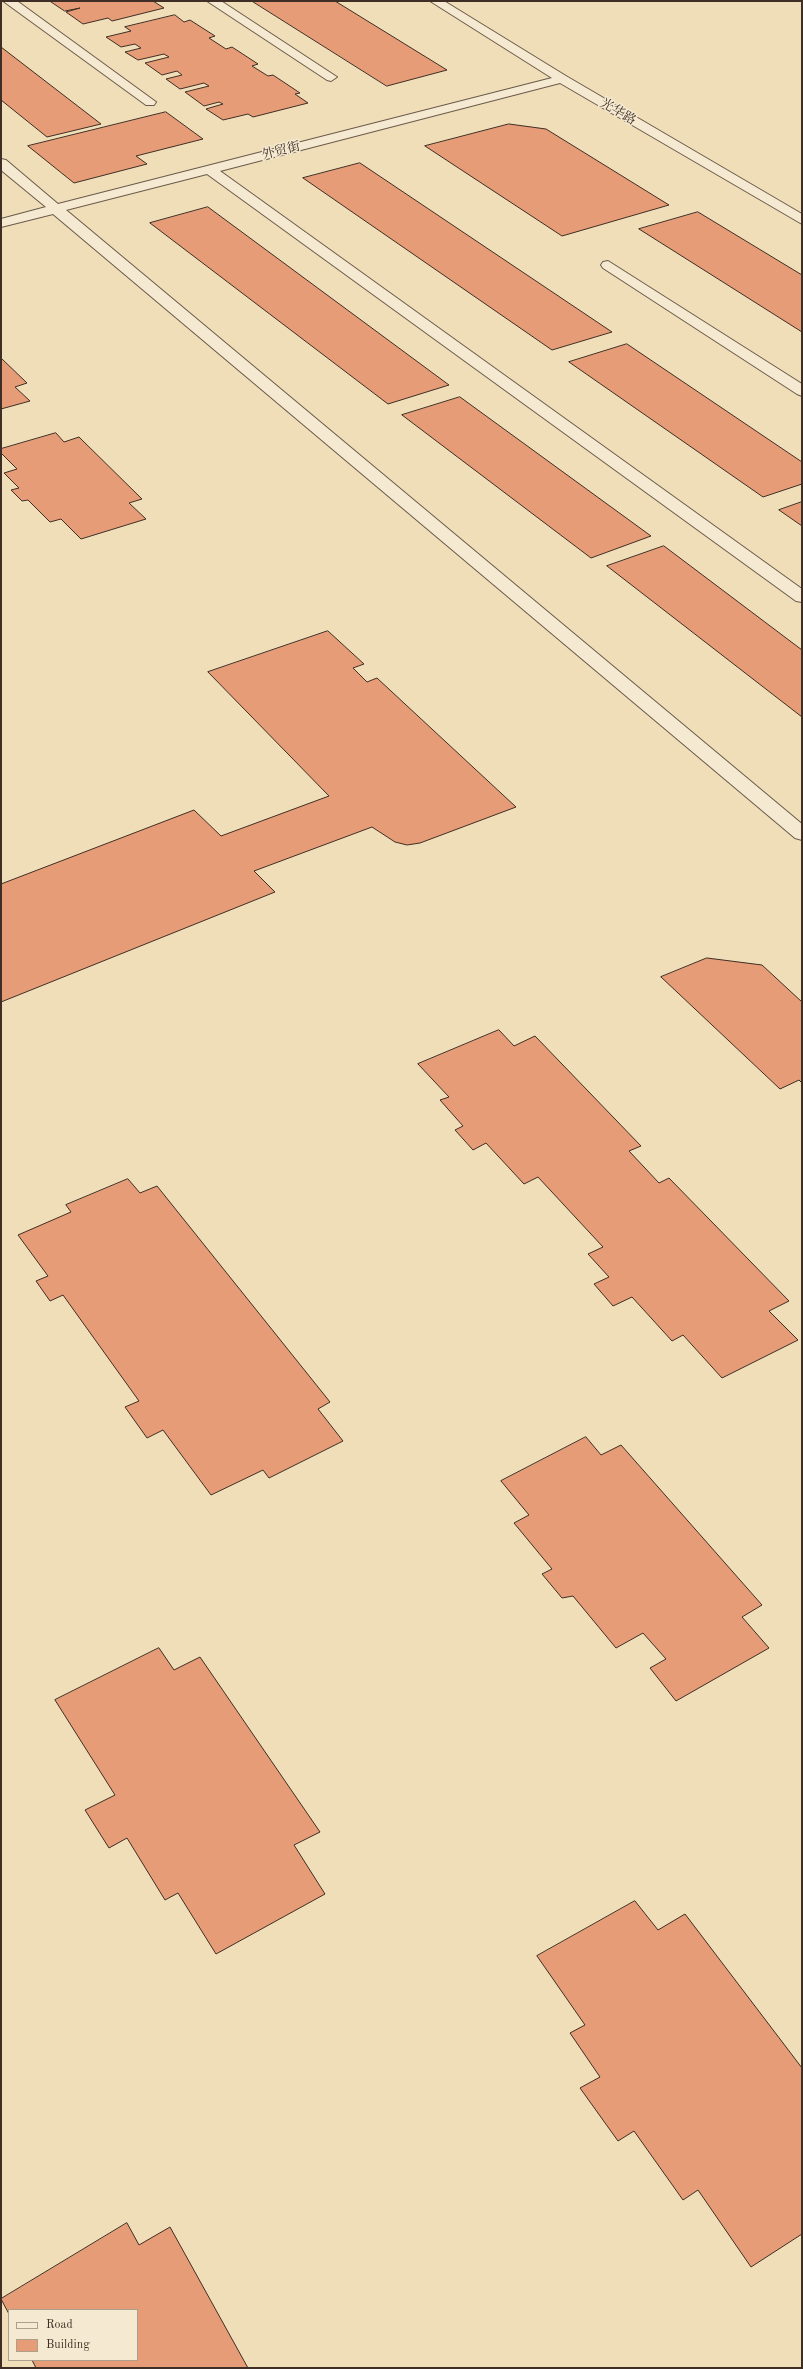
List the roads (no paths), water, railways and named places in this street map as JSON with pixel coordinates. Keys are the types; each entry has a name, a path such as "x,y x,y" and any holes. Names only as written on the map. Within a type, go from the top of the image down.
{"street":[{"path":"10,1 150,102"},
{"path":"213,1 331,76"},
{"name":"光华路","path":"436,1 562,79 802,220"},
{"name":"外贸街","path":"1,223 562,79"},
{"path":"1,163 58,209 802,834"},
{"path":"210,170 802,597"},
{"path":"608,266 802,391"}]}
